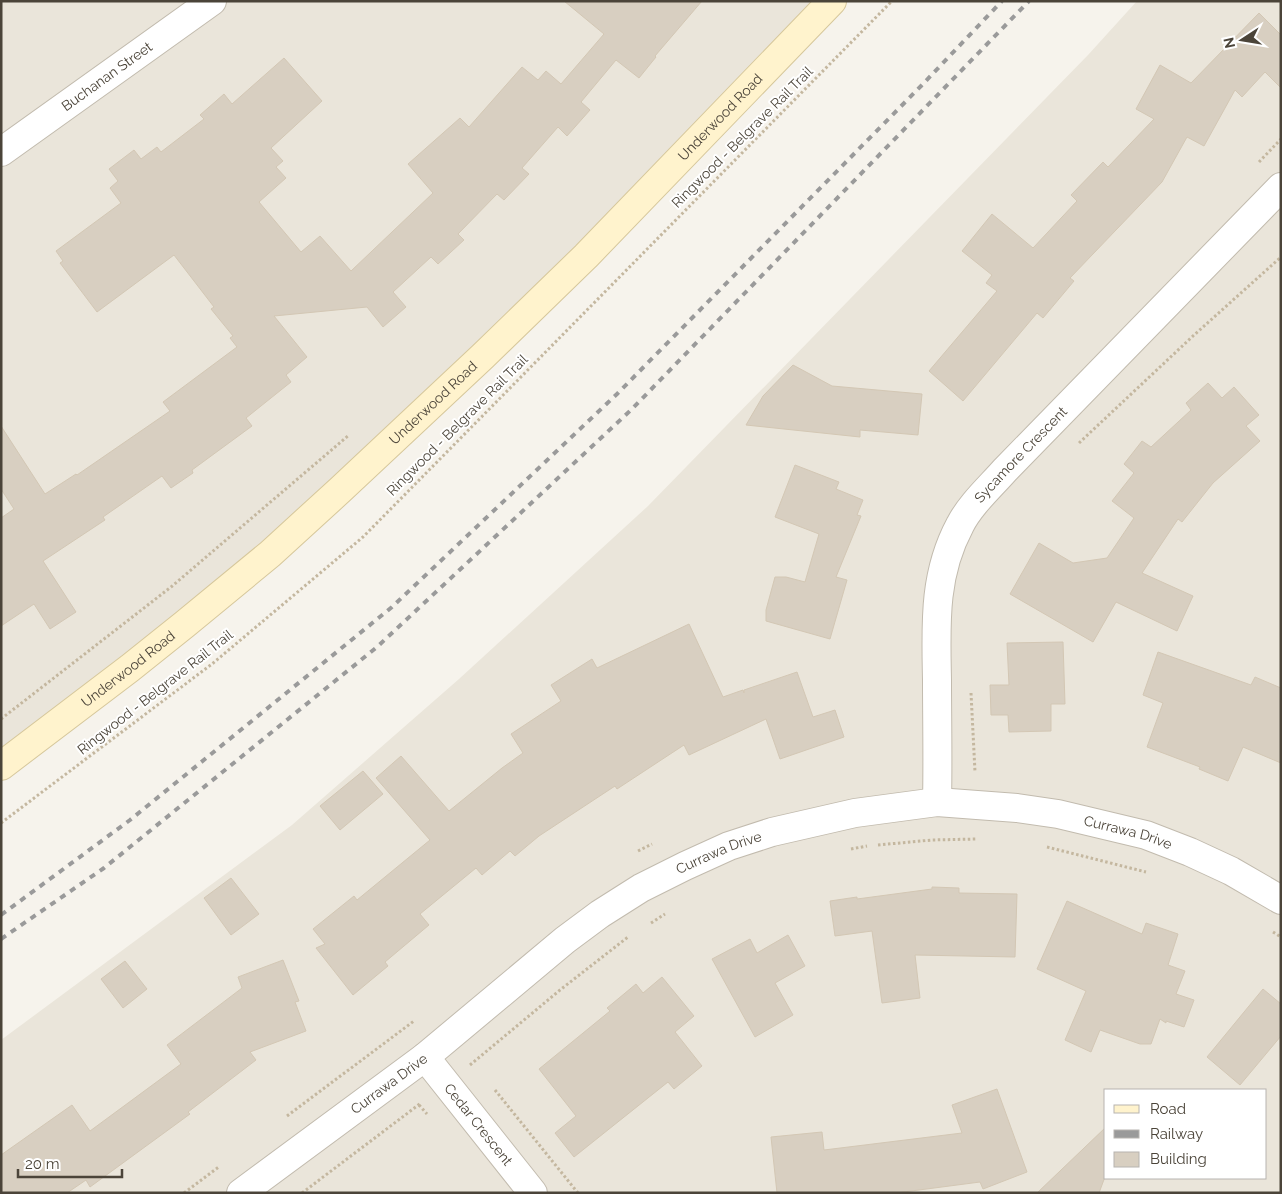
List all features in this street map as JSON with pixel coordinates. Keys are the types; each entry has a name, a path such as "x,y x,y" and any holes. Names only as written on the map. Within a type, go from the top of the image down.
{"main road":[{"name":"Underwood Road","path":"1,766 186,624 270,554 340,490 586,256 832,1"}],"street":[{"name":"Buchanan Street","path":"1,152 212,1"},
{"name":"Sycamore Crescent","path":"937,802 936,626 938,588 946,556 960,524 983,494 1005,470 1278,194"},
{"name":"Currawa Drive","path":"241,1193 425,1057 565,940 600,914 640,888 685,866 729,846 772,832 855,813 937,802 1016,808 1058,814 1146,835 1232,871 1281,900"},
{"name":"Cedar Crescent","path":"425,1057 533,1193"}],"path":[{"name":"Ringwood - Belgrave Rail Trail","path":"1,823 212,664 362,537 892,1"},
{"path":"1074,448 1193,336 1281,257"},
{"path":"1,720 170,587 350,434"},
{"path":"971,684 975,772"},
{"path":"843,851 871,845 932,840 983,840"},
{"path":"1040,846 1150,873"},
{"path":"646,925 668,913"},
{"path":"1266,928 1281,937"},
{"path":"479,1070 473,1062 632,933"},
{"path":"492,1085 578,1193"},
{"path":"302,1193 419,1105"}],"shaded area":[{"path":"1,1 832,1 483,356 1,766"},
{"path":"1137,1 1281,1 1281,1193 1,1193 1,1040 292,825 459,679 648,506 1088,55"}],"building":[{"path":"564,1 702,1 655,56 639,78 616,60 581,102 590,110 567,136 558,127 522,168 529,174 504,200 497,194 458,234 464,240 438,264 431,257 393,292 406,307 383,327 367,307 274,316 307,357 286,375 291,382 246,418 252,426 192,470 193,473 171,488 162,476 103,517 105,520 43,561 76,612 50,629 34,604 1,626 1,518 14,509 1,489 1,426 45,494 77,475 170,411 163,402 237,347 230,338 233,336 211,309 214,307 174,255 97,312 60,263 63,261 56,251 121,203 110,188 118,181 109,169 134,150 141,159 157,147 161,152 204,119 200,115 224,94 232,104 284,58 322,101 271,148 283,161 276,167 286,178 259,202 301,252 320,236 351,271 433,193 408,164 460,118 469,127 522,67 538,80 546,71 561,84 604,34"},
{"path":"1259,13 1281,35 1281,88 1265,72 1242,97 1235,90 1204,146 1187,137 1162,182 1070,278 1074,281 1043,318 1037,313 963,401 929,371 997,291 986,283 992,275 962,251 992,214 1033,248 1077,201 1071,195 1103,162 1108,167 1154,119 1136,109 1160,65 1191,83"},
{"path":"793,365 832,386 922,394 918,435 860,430 860,437 746,425 763,396"},
{"path":"1208,383 1222,398 1234,387 1259,415 1246,426 1260,441 1213,483 1182,522 1178,519 1142,573 1193,596 1177,631 1116,602 1093,642 1010,594 1039,543 1073,563 1107,558 1134,518 1112,501 1134,473 1124,464 1142,441 1151,447 1191,410 1186,403"},
{"path":"795,465 839,482 836,489 863,500 857,515 861,516 836,577 847,580 830,639 766,621 766,610 775,577 786,577 805,582 819,534 775,517"},
{"path":"689,624 723,697 743,690 744,693 744,690 797,672 813,717 835,710 844,737 780,759 766,719 689,755 684,745 617,789 615,786 539,836 515,856 510,851 482,875 476,868 420,914 429,925 385,962 388,966 353,995 316,948 325,944 313,929 354,896 357,900 430,840 376,778 401,756 449,811 523,753 511,734 561,701 551,685 592,659 597,668"},
{"path":"1063,642 1065,704 1051,704 1051,731 1009,732 1008,715 991,715 990,685 1009,685 1007,643"},
{"path":"1158,652 1251,685 1255,677 1281,688 1281,763 1243,747 1228,781 1199,769 1200,767 1147,747 1163,703 1143,695"},
{"path":"363,771 383,794 340,830 320,806"},
{"path":"231,878 259,914 231,935 204,898"},
{"path":"932,887 959,888 959,893 1017,894 1015,957 915,955 920,998 882,1003 872,931 835,936 830,901 932,889"},
{"path":"1067,901 1142,934 1146,923 1178,934 1168,965 1185,971 1176,994 1194,1000 1184,1027 1166,1021 1166,1023 1160,1019 1151,1044 1140,1044 1100,1030 1091,1052 1065,1040 1086,991 1037,969"},
{"path":"788,935 805,966 775,983 793,1015 755,1037 712,959 750,939 757,953"},
{"path":"283,960 299,1001 295,1002 306,1031 250,1052 256,1060 188,1112 190,1114 90,1187 86,1180 67,1193 1,1193 1,1155 72,1105 90,1131 181,1064 167,1045 242,988 238,977"},
{"path":"125,961 147,989 123,1008 101,979"},
{"path":"662,977 694,1016 675,1032 702,1066 674,1089 668,1082 574,1157 555,1133 576,1116 539,1069 610,1011 607,1008 636,984 643,993"},
{"path":"1263,989 1281,1004 1281,1036 1240,1085 1207,1057"},
{"path":"997,1089 1027,1172 983,1189 980,1182 896,1193 777,1193 771,1137 822,1132 824,1150 962,1133 952,1105"},
{"path":"1104,1129 1104,1179 1099,1193 1037,1193"}],"railway":[{"path":"1,915 130,820 392,607 617,394 921,86 1002,1"},
{"path":"1,939 104,868 377,647 632,409 1029,1"}]}
